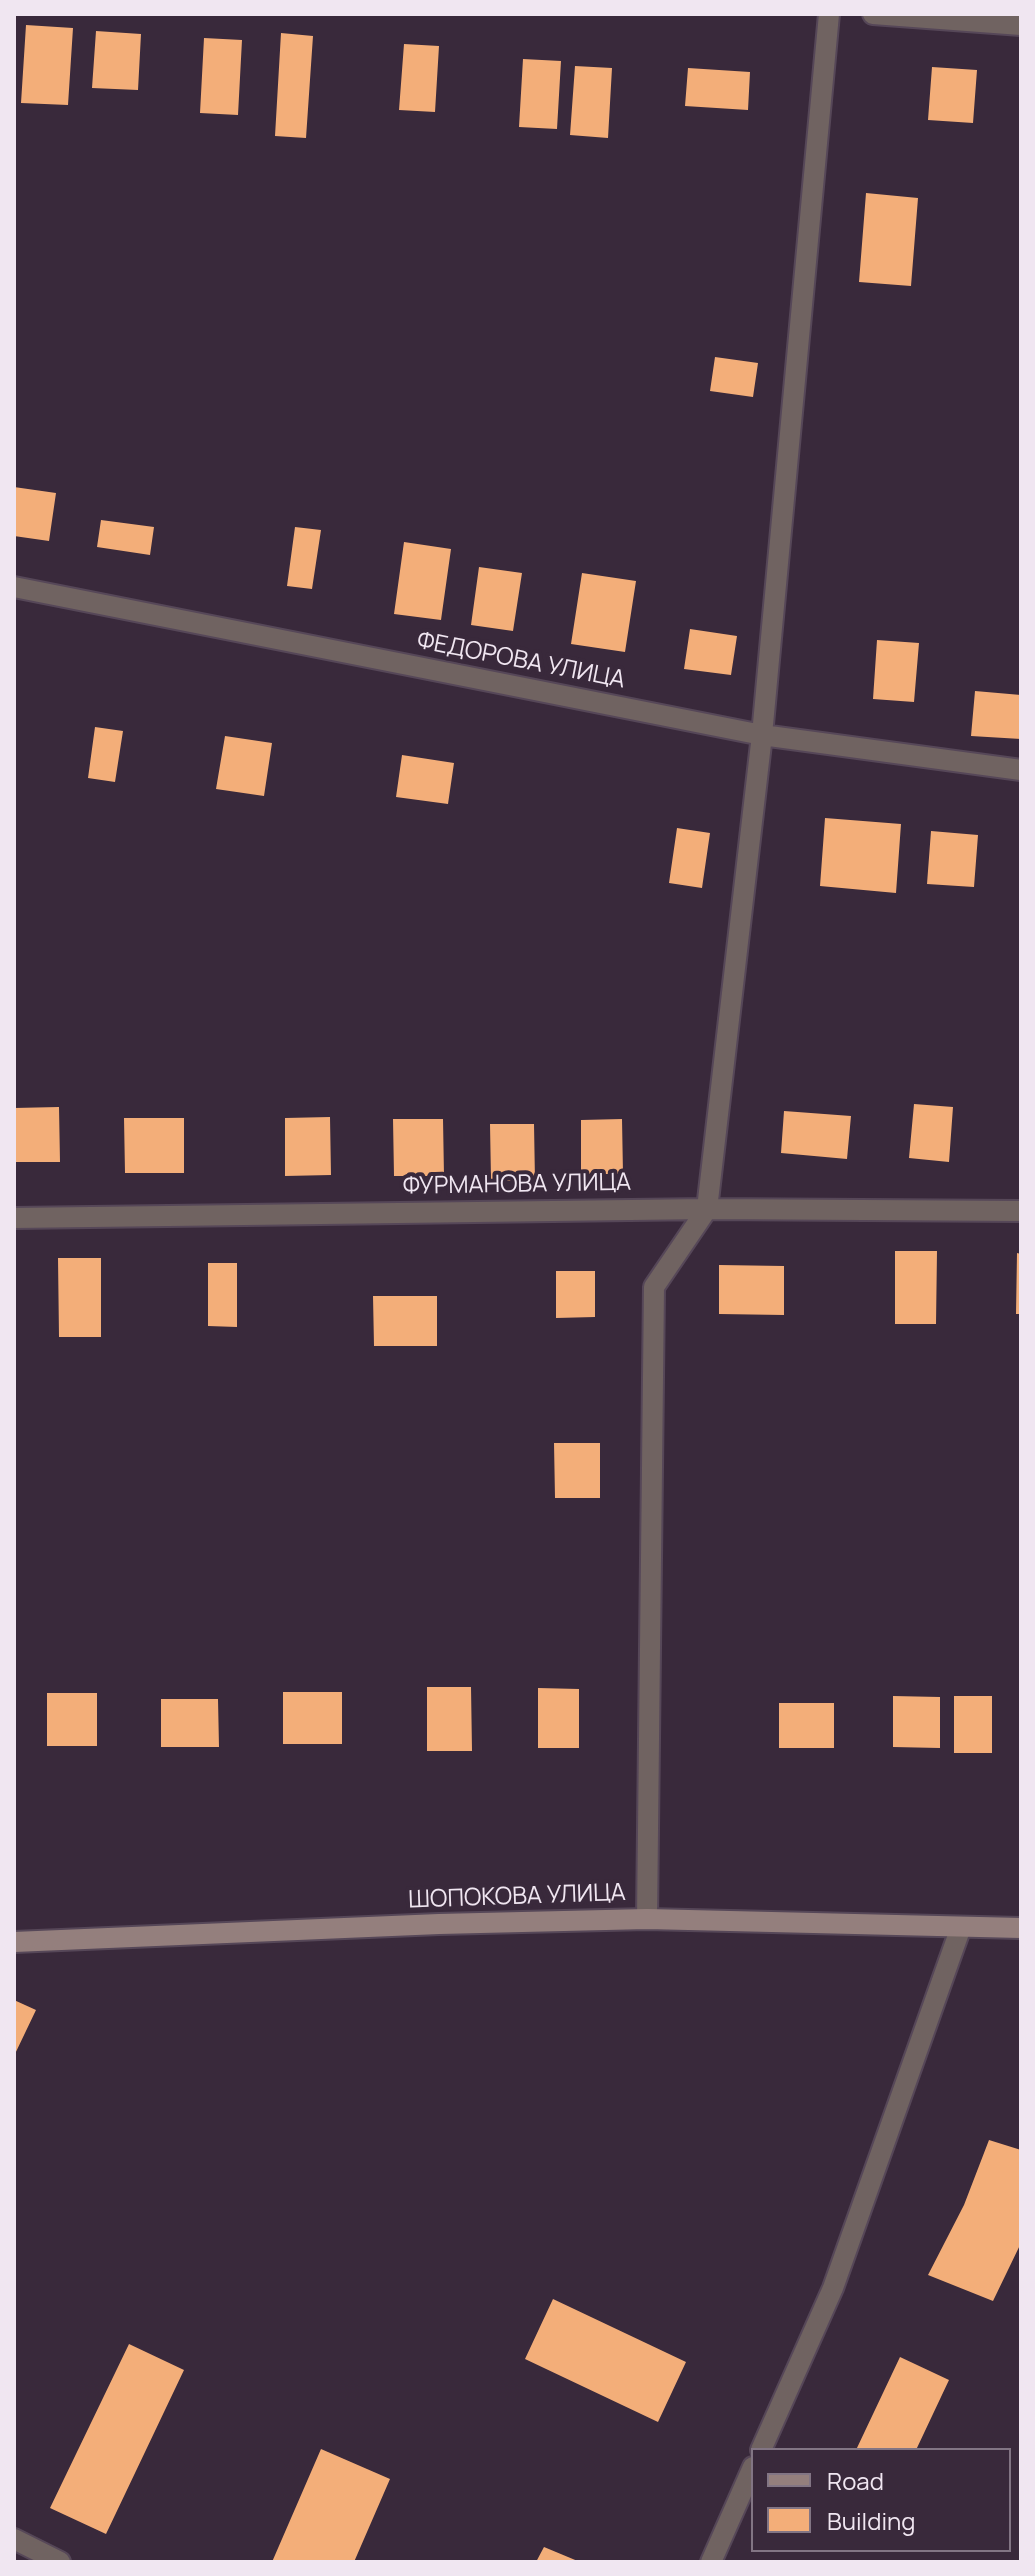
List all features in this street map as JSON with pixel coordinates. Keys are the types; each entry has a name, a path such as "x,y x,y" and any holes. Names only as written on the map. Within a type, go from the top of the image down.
{"street":[{"path":"647,1919 654,1287 707,1209 762,735 829,14"},
{"path":"873,14 1021,25"},
{"name":"ФЕДОРОВА УЛИЦА","path":"14,587 762,735 1021,770"},
{"name":"ФУРМАНОВА УЛИЦА","path":"14,1218 707,1209 1021,1211"},
{"name":"ШОПОКОВА УЛИЦА","path":"14,1942 439,1924 647,1919 1021,1928"},
{"path":"762,2448 833,2288 961,1927"},
{"path":"711,2562 751,2472"},
{"path":"14,2539 60,2562"}],"building":[{"path":"26,25 73,28 68,105 21,103"},
{"path":"96,31 141,34 138,90 92,88"},
{"path":"281,33 313,36 306,138 275,136"},
{"path":"204,38 242,40 238,115 200,113"},
{"path":"404,44 439,46 435,112 399,110"},
{"path":"523,59 561,61 557,129 519,127"},
{"path":"575,66 612,68 608,138 570,135"},
{"path":"932,67 977,70 973,123 928,120"},
{"path":"688,68 750,72 748,110 685,106"},
{"path":"866,193 918,198 911,286 859,282"},
{"path":"715,357 758,363 753,397 710,391"},
{"path":"14,487 56,493 49,541 14,536"},
{"path":"101,520 154,527 150,555 97,547"},
{"path":"295,527 321,530 312,589 287,586"},
{"path":"404,542 451,549 441,620 394,614"},
{"path":"479,567 522,573 513,631 471,625"},
{"path":"582,573 636,581 625,652 571,644"},
{"path":"690,629 737,636 731,675 684,669"},
{"path":"877,640 919,643 914,702 873,699"},
{"path":"975,691 1021,695 1021,739 971,736"},
{"path":"95,727 123,731 115,782 88,778"},
{"path":"225,736 272,743 264,796 216,789"},
{"path":"402,755 454,763 448,804 396,797"},
{"path":"825,818 901,824 896,893 820,886"},
{"path":"677,828 710,833 702,888 669,883"},
{"path":"931,831 978,835 974,887 927,884"},
{"path":"914,1104 953,1107 949,1162 909,1158"},
{"path":"59,1107 60,1162 14,1162 14,1108"},
{"path":"784,1111 851,1116 847,1159 781,1153"},
{"path":"330,1117 331,1175 285,1176 285,1118"},
{"path":"124,1118 184,1118 184,1173 125,1173"},
{"path":"393,1119 443,1119 444,1176 394,1176"},
{"path":"622,1119 623,1174 581,1174 581,1120"},
{"path":"490,1124 534,1124 535,1181 491,1180"},
{"path":"895,1251 937,1251 936,1324 895,1324"},
{"path":"1017,1253 1021,1254 1021,1314 1016,1314"},
{"path":"58,1258 101,1258 101,1337 59,1337"},
{"path":"208,1263 237,1263 237,1327 208,1326"},
{"path":"719,1265 784,1266 784,1315 719,1314"},
{"path":"556,1271 595,1271 595,1317 556,1318"},
{"path":"373,1296 437,1296 437,1346 374,1346"},
{"path":"554,1443 600,1443 600,1498 555,1498"},
{"path":"427,1687 471,1687 472,1751 427,1751"},
{"path":"538,1688 579,1689 579,1748 538,1748"},
{"path":"283,1692 342,1692 342,1744 283,1744"},
{"path":"47,1693 97,1693 97,1746 47,1746"},
{"path":"893,1696 940,1697 940,1748 893,1747"},
{"path":"954,1696 992,1696 992,1753 954,1753"},
{"path":"161,1699 218,1699 219,1747 161,1747"},
{"path":"779,1703 834,1703 834,1748 779,1748"},
{"path":"14,2000 36,2010 14,2056"},
{"path":"989,2140 1021,2150 1021,2243 993,2301 928,2275 964,2205"},
{"path":"553,2299 686,2362 658,2422 525,2359"},
{"path":"129,2344 184,2370 106,2534 50,2508"},
{"path":"900,2357 949,2380 917,2448 857,2448"},
{"path":"321,2449 390,2479 354,2562 272,2562"},
{"path":"544,2547 580,2562 536,2562"}]}
